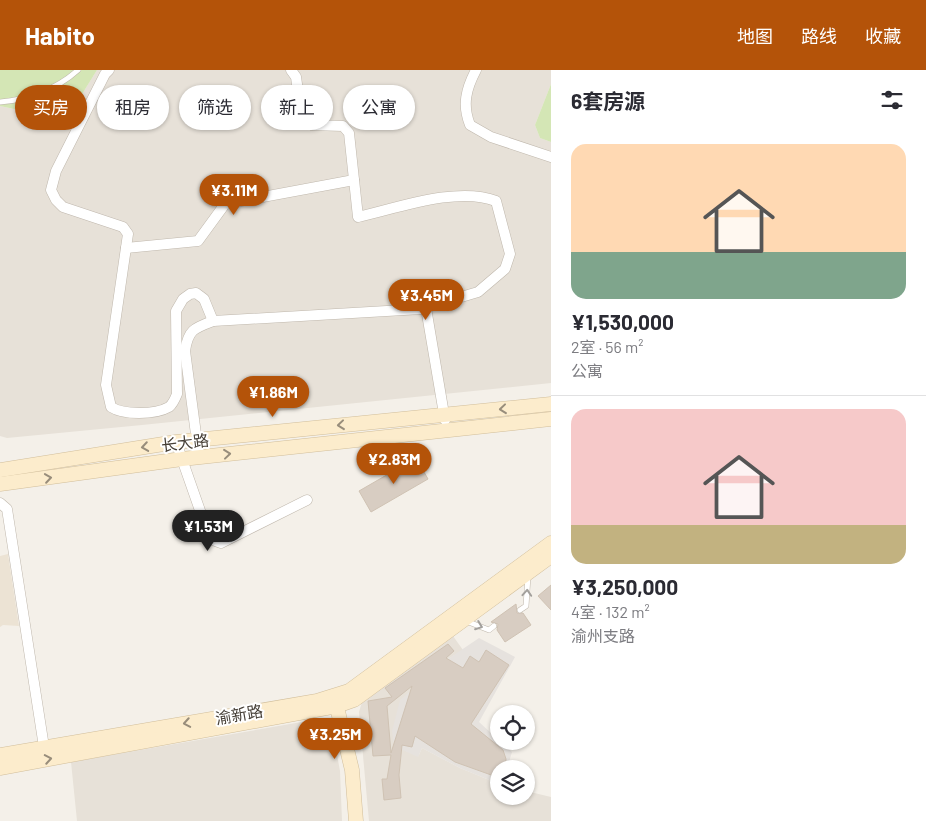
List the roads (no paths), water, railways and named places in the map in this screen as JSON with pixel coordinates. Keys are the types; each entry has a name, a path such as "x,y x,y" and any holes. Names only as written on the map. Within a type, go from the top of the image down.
{"street":[{"path":"109,70 105,74 56,171 51,190 63,208 123,228 128,234 106,385 110,407 119,413 155,411 167,408 173,404 177,394 176,312 183,299 190,294 196,293 204,299 213,321"},
{"path":"199,457 185,351 187,339 195,328 213,321 426,308 478,292 505,269 510,254 496,201 485,197 456,195 358,217 349,132 343,126 312,124 302,120 296,77 291,70"},
{"path":"476,70 464,100 464,108 470,125 491,137 551,157"},
{"path":"126,248 198,241 225,204 354,180"},
{"path":"426,308 446,431"},
{"name":"长大路","path":"0,470 176,442 551,404"},
{"name":"长大路","path":"0,484 182,459 551,419"},
{"path":"176,442 210,539 221,543 307,500"},
{"path":"0,503 7,509 44,747"},
{"name":"渝新路","path":"0,768 336,701 551,543"},
{"name":"渝新路","path":"0,755 317,701 354,700 551,556"},
{"path":"336,701 352,770 356,821"}],"lane":[{"path":"0,102 21,100 66,80 78,70"},
{"path":"520,610 526,606 528,573"},
{"path":"464,620 489,630 494,626"}]}
